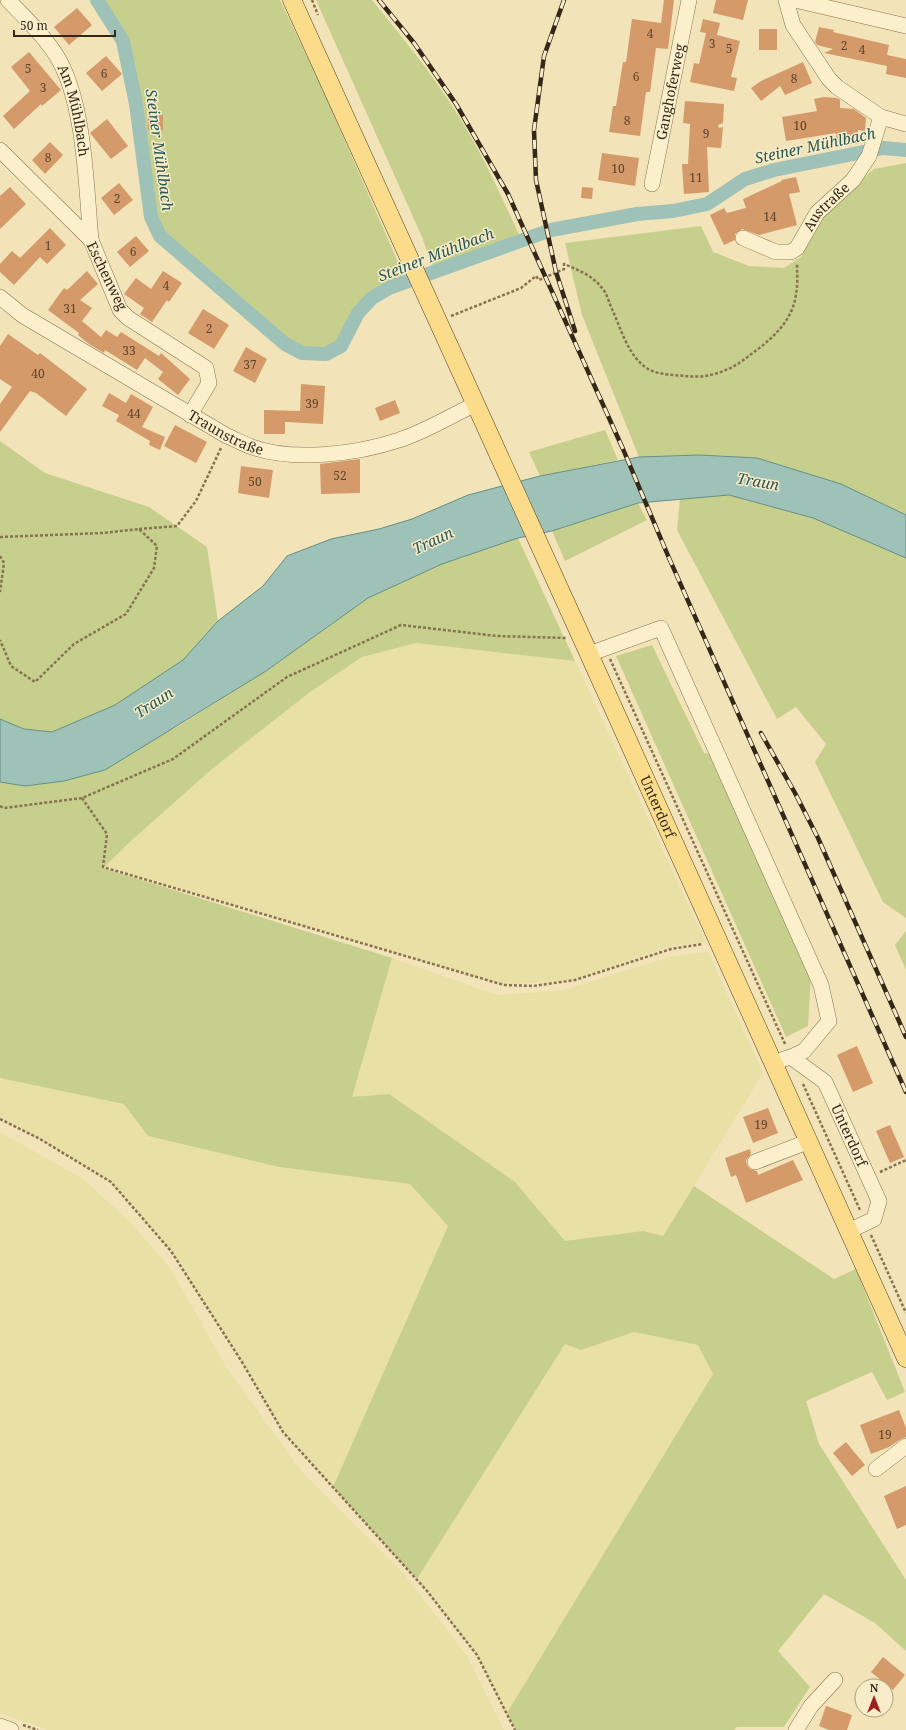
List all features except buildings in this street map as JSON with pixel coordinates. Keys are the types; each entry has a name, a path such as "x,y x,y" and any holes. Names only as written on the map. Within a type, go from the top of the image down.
{"main road":[{"name":"Unterdorf","path":"292,0 542,551 592,647 774,1063 807,1142 906,1358"}],"street":[{"name":"Am Mühlbach","path":"8,0 39,33 57,56 68,82 79,121 91,240"},
{"name":"Ganghoferweg","path":"652,184 689,0"},
{"path":"786,0 793,25 829,79 837,87 881,117 906,124"},
{"path":"803,1 906,26"},
{"name":"Austraße","path":"743,238 776,252 791,252 797,248 817,213 853,180 869,156 881,117"},
{"name":"Eschenweg","path":"0,150 91,240 120,310 128,318 206,368 209,383 190,414"},
{"name":"Traunstraße","path":"0,297 22,315 227,436 252,447 288,454 326,454 361,450 399,440 476,404"},
{"path":"592,647 661,628 821,986 829,1021 804,1051 774,1063"},
{"name":"Unterdorf","path":"791,1056 825,1082 879,1201 874,1219 866,1224"},
{"path":"755,1162 807,1142"},
{"path":"849,1231 866,1224"},
{"path":"876,1469 906,1446"},
{"path":"796,1730 811,1706 835,1680"},
{"path":"0,1726 11,1730"}],"path":[{"path":"453,315 521,288 536,276 539,280 564,270 564,264 586,273 603,288 628,344 636,357 650,369 665,374 692,377 714,374 740,364 761,347 787,321 794,307 796,294 797,248"},
{"path":"0,537 103,533 176,526 196,501 227,436"},
{"path":"0,640 11,666 35,682 74,644 126,614 154,568 157,546 139,529"},
{"path":"0,556 4,563 0,592"},
{"path":"0,806 4,808 82,798 173,759 287,676 401,625 592,647 791,1056"},
{"path":"82,798 107,834 103,866 504,985 533,986 568,981 671,949 719,940"},
{"path":"800,1078 906,1313"},
{"path":"0,1119 40,1139 111,1182 171,1251 242,1362 283,1432 427,1591 477,1655 515,1730"},
{"path":"868,1177 906,1160"}],"shaded area":[{"path":"416,643 575,661 706,943 674,945 575,979 504,985 105,866 212,769 310,692 362,657"},
{"path":"708,952 763,1073 663,1236 643,1231 565,1241 515,1182 352,1097 392,958 497,995 560,991 673,956"},
{"path":"2,1078 124,1104 148,1136 279,1167 410,1184 448,1226 333,1487 283,1432 242,1362 171,1251 111,1182 40,1139 0,1118 0,1083"},
{"path":"0,1132 83,1179 132,1224 170,1268 228,1370 302,1472 404,1574 467,1656 504,1730 48,1730 0,1713"},
{"path":"634,1332 698,1345 713,1374 507,1713 477,1655 417,1579 565,1344 581,1350"}],"green space":[{"path":"96,0 280,0 321,86 408,285 393,291 365,309 348,342 333,355 297,358 156,235 122,54 115,34"},
{"path":"316,0 372,0 426,68 456,112 483,158 521,239 435,274 422,237"},
{"path":"906,163 906,515 841,484 757,458 699,455 639,457 582,315 565,243 701,226 713,252 749,266 784,268 801,257 814,228 830,206 874,169"},
{"path":"605,430 618,460 540,476 529,452"},
{"path":"0,441 45,473 149,507 207,547 218,621 183,660 116,705 52,732 24,729 0,719"},
{"path":"729,495 813,518 906,558 906,918 883,902 815,762 826,744 796,707 777,719 677,530 680,498"},
{"path":"638,503 647,520 565,561 552,531"},
{"path":"518,538 575,661 416,643 362,657 310,692 212,769 132,840 103,868 392,958 352,1097 389,1094 515,1182 565,1241 643,1231 663,1236 694,1186 834,1279 856,1269 905,1392 887,1400 872,1372 806,1401 819,1444 906,1580 906,1651 875,1623 824,1594 778,1651 810,1687 784,1727 737,1727 734,1730 516,1730 507,1713 713,1374 698,1345 634,1332 581,1350 565,1344 417,1579 333,1487 448,1226 410,1184 279,1167 148,1136 124,1104 0,1078 0,782 25,786 64,781 177,727 266,671 368,598 442,564"},
{"path":"652,645 704,753 712,754 811,974 808,1026 786,1037 616,656"},
{"path":"906,931 906,970 895,945"}],"water":[{"name":"Traun","path":"699,455 757,458 841,484 906,515 906,558 813,518 729,495 638,503 552,531 518,538 442,564 368,598 266,671 105,770 64,781 25,786 0,782 0,719 24,729 52,732 115,705 183,660 218,621 263,586 287,556 331,539 379,529 412,519 468,495 540,476 639,457"}],"waterway":[{"name":"Steiner Mühlbach","path":"97,0 123,41 136,104 151,217 160,236 285,344 302,353 326,354 341,346 358,313 372,298 389,288 551,230 637,214 673,211 707,204 745,179 774,170 883,148 906,150"}],"railway":[{"path":"379,0 414,43 456,104 508,194 623,449 669,558 906,1092"},
{"path":"564,0 544,56 534,130 536,180 556,272 575,331"},
{"path":"761,733 795,793 818,838 906,1037"}]}
